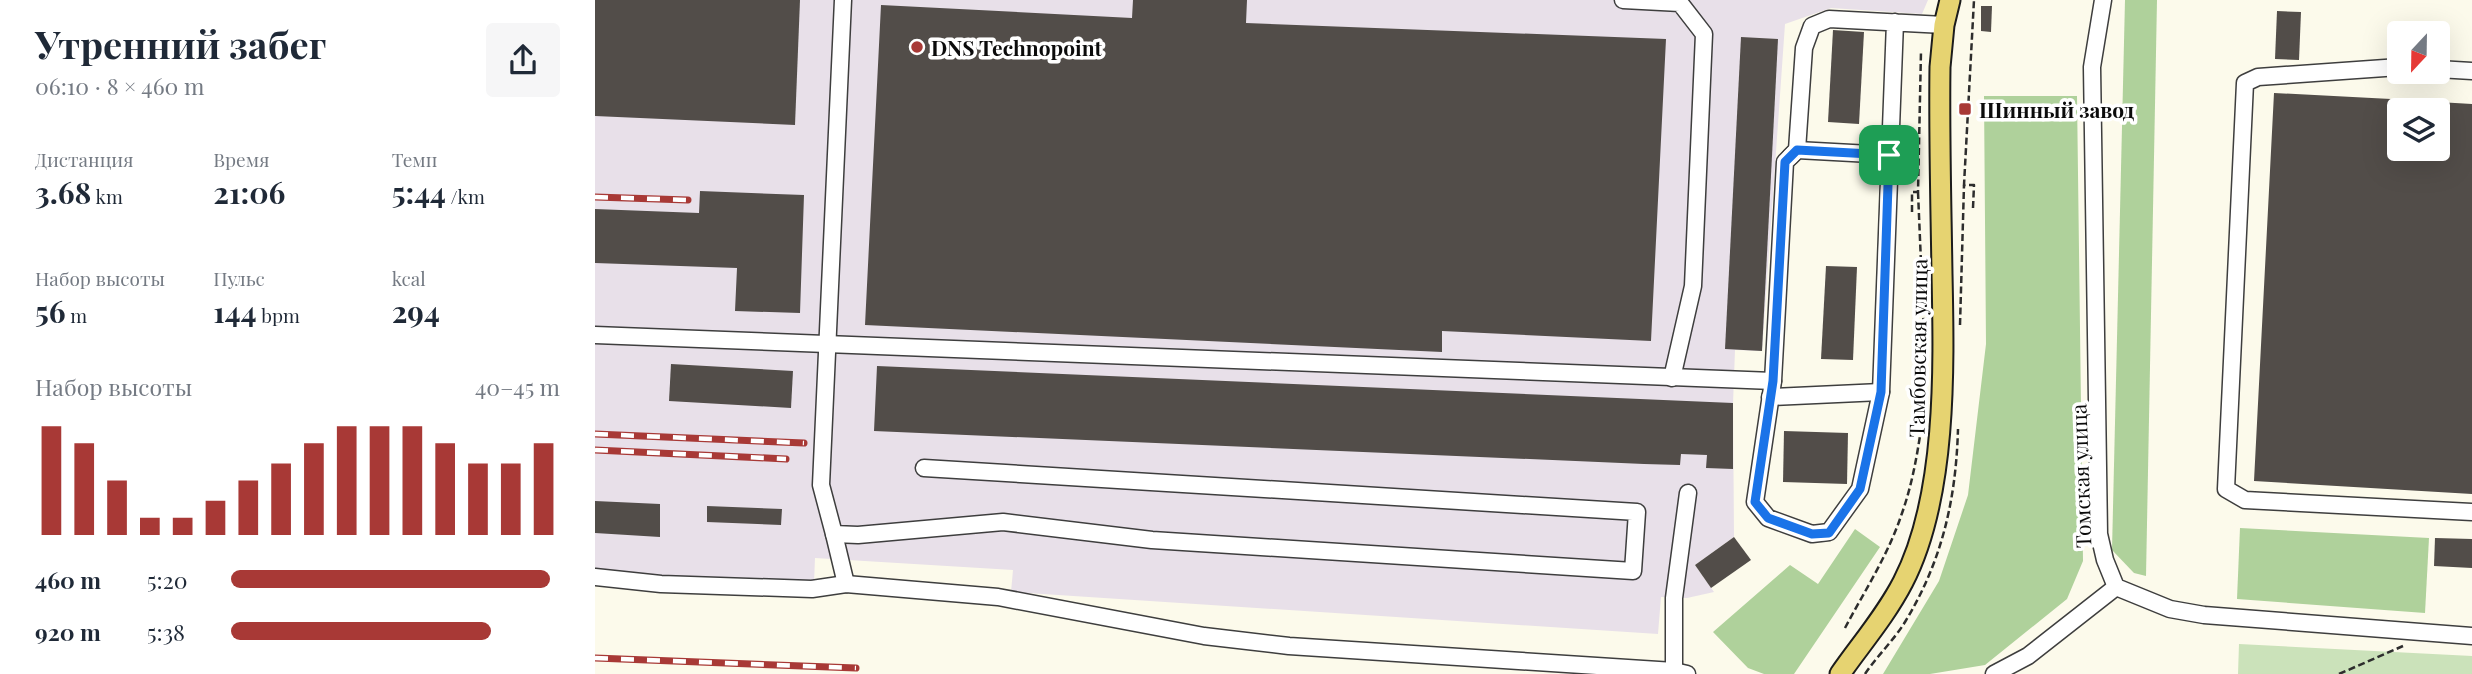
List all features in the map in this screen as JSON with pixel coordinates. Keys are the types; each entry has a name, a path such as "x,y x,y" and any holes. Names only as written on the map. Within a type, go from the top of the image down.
{"main road":[{"name":"Тамбовская улица","path":"1840,674 1884,615 1904,581 1923,526 1935,475 1941,418 1943,341 1939,106 1944,24 1950,0"}],"street":[{"path":"843,0 821,485 846,584"},
{"path":"1623,0 1680,3 1704,34 1693,286 1672,378"},
{"name":"Томская улица","path":"2103,0 2092,67 2099,534 2105,560 2116,587"},
{"path":"1895,22 1881,392 1860,489 1829,533 1812,534 1768,518 1755,502 1772,389 1785,162 1797,150 1804,48 1812,26 1829,19 1944,24"},
{"path":"2387,68 2258,77 2245,83 2227,489 2245,500 2472,512"},
{"path":"2450,70 2472,71"},
{"path":"1797,150 1889,155"},
{"path":"595,335 1672,378 1772,389 1881,392"},
{"path":"834,534 858,535 1003,522 1152,540 1633,571 1637,512 924,468"},
{"path":"595,577 661,584 812,589 846,584 998,597 1204,636 1289,646 1680,672 1674,598 1688,492"},
{"path":"1994,674 2028,656 2116,587 2158,605 2204,615 2472,636"}],"path":[{"path":"1973,208 1974,185 1964,185 1974,0"},
{"path":"1920,51 1918,192 1925,363"},
{"path":"1912,212 1912,192 1918,192"},
{"path":"1845,628 1901,518 1916,465 1923,415"},
{"path":"2339,674 2409,643"},
{"path":"1865,674 1880,652"}],"shaded area":[{"path":"595,0 1928,0 1922,14 1831,8 1785,24 1762,351 1735,350 1734,537 1695,565 1714,592 1687,598 1661,597 1658,634 1011,592 1013,570 815,558 814,583 665,576 595,568"}],"green space":[{"path":"2125,0 2157,0 2146,576 2134,573 2112,550"},
{"path":"1984,96 2077,96 2083,561 2067,599 1985,665 1930,674 1883,674 1939,581 1968,495 1986,344"},
{"path":"2240,528 2429,538 2425,613 2237,599"},
{"path":"1855,529 1880,547 1794,674 1764,674 1748,668 1713,632 1790,565 1818,584"},
{"path":"2239,644 2472,656 2472,674 2238,674"}],"building":[{"path":"595,0 800,0 795,125 595,116"},
{"path":"1133,0 1247,0 1246,23 1666,39 1651,341 1442,331 1442,352 865,325 881,5 1132,18"},
{"path":"1981,6 1992,6 1991,32 1981,31"},
{"path":"2277,11 2301,12 2299,60 2275,59"},
{"path":"1833,30 1864,32 1859,124 1828,122"},
{"path":"1741,37 1778,39 1762,351 1725,349"},
{"path":"2274,93 2387,99 2387,161 2450,161 2450,103 2472,104 2472,494 2254,481"},
{"path":"700,191 804,195 800,313 735,311 737,268 595,263 595,209 699,213"},
{"path":"1826,266 1857,267 1853,360 1821,359"},
{"path":"671,364 793,371 791,408 669,401"},
{"path":"877,366 1733,403 1733,469 1706,468 1707,455 1681,454 1680,465 1644,464 874,431"},
{"path":"1784,431 1848,433 1847,484 1783,482"},
{"path":"595,501 660,504 660,537 595,533"},
{"path":"707,506 782,509 781,525 707,522"},
{"path":"1734,537 1751,560 1711,588 1695,565"},
{"path":"2435,538 2472,539 2472,568 2434,566"}],"railway":[{"path":"595,197 688,200"},
{"path":"595,434 804,443"},
{"path":"595,450 786,459"},
{"path":"595,658 856,668"}],"place":[{"name":"DNS Technopoint","path":"917,47"},
{"name":"Шинный завод","path":"1965,109"}],"route":[{"path":"1797,150 1889,155 1881,392 1860,489 1829,533 1812,534 1768,518 1755,502 1773,381 1785,162 1797,150"}]}
